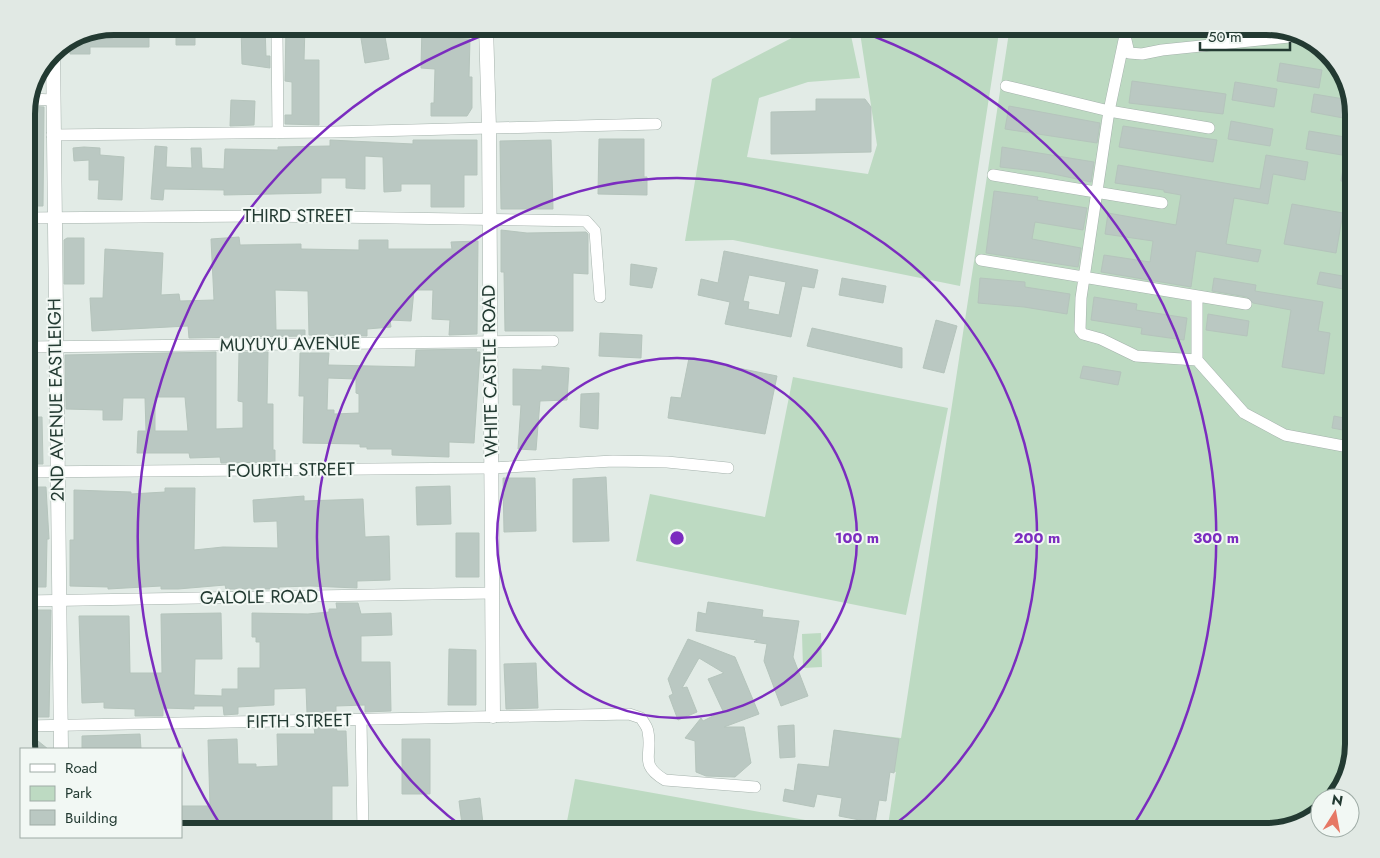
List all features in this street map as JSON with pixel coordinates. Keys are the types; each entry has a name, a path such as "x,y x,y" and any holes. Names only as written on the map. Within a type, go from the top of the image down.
{"street":[{"path":"277,35 278,133"},
{"name":"WHITE CASTLE ROAD","path":"486,35 489,128 494,716"},
{"path":"1125,35 1109,111 1079,320 1083,334 1101,339 1136,356 1197,360"},
{"path":"1127,35 1126,45 1129,53 1142,54 1162,50 1284,38"},
{"name":"2ND AVENUE EASTLEIGH","path":"53,64 52,135 61,748"},
{"path":"1006,86 1109,111 1208,128"},
{"path":"37,99 53,100"},
{"path":"52,135 278,133 656,124"},
{"path":"993,174 1162,203"},
{"name":"THIRD STREET","path":"35,218 489,218 586,221 595,231 600,296"},
{"path":"980,260 1246,304"},
{"path":"1197,297 1197,360 1244,413 1285,435 1345,446"},
{"name":"MUYUYU AVENUE","path":"35,347 553,340"},
{"name":"FOURTH STREET","path":"35,472 492,468 556,464 658,462 728,468"},
{"name":"GALOLE ROAD","path":"35,601 492,593"},
{"name":"FIFTH STREET","path":"35,726 629,714 641,718 648,732 647,759 652,773 665,780 755,787"},
{"path":"361,720 362,823"}],"green space":[{"path":"798,35 851,35 860,78 808,82 759,98 747,157 868,174 877,145 860,35 999,35 960,286 733,240 685,241 712,79"},
{"path":"1009,35 1266,35 1296,41 1314,51 1332,70 1337,79 1341,88 1345,109 1345,744 1342,765 1332,788 1310,788 1310,810 1287,820 1266,823 888,823 896,772 829,764 834,730 901,738"},
{"path":"793,377 948,408 906,615 636,561 650,494 765,517"},
{"path":"821,633 822,667 803,668 802,634"},
{"path":"575,779 822,823 567,823"}],"building":[{"path":"149,35 149,47 90,47 90,54 70,54 70,48 98,37"},
{"path":"176,35 195,35 195,45 176,45"},
{"path":"241,35 265,35 266,56 270,56 270,68 242,64"},
{"path":"286,35 305,35 304,60 319,60 319,125 285,124 285,115 292,115 292,82 285,81"},
{"path":"360,35 385,35 389,59 365,63"},
{"path":"422,35 448,35 448,38 470,39 469,77 472,77 472,108 467,116 431,116 431,103 434,103 435,69 421,68"},
{"path":"1280,63 1322,70 1319,88 1277,81"},
{"path":"1132,81 1226,94 1223,114 1129,103"},
{"path":"1235,82 1277,89 1274,107 1232,100"},
{"path":"1314,94 1343,99 1345,118 1311,112"},
{"path":"816,99 865,99 871,107 871,152 771,154 771,112 816,111"},
{"path":"231,100 255,101 254,125 230,126"},
{"path":"35,106 44,107 43,206 35,206"},
{"path":"1009,106 1100,123 1097,143 1005,129"},
{"path":"1231,121 1273,129 1270,146 1228,139"},
{"path":"1123,126 1217,140 1213,162 1119,147"},
{"path":"1309,131 1345,137 1345,156 1306,149"},
{"path":"599,139 644,139 644,177 647,177 647,195 598,194"},
{"path":"330,140 413,144 413,140 477,140 477,175 464,175 464,207 431,207 431,184 401,184 401,191 384,192 383,157 365,156 365,189 346,188 346,178 321,178 321,193 224,195 224,190 164,189 163,200 151,199 155,146 167,147 166,167 192,168 191,148 201,148 202,168 224,169 225,149 278,150 278,147 330,146"},
{"path":"551,140 553,209 501,209 500,141"},
{"path":"1002,147 1094,162 1091,182 1044,172 1000,167"},
{"path":"73,148 100,148 100,155 124,157 122,200 98,199 99,180 89,180 89,160 74,161"},
{"path":"1266,155 1308,162 1305,180 1273,174 1268,204 1234,198 1226,244 1261,250 1258,262 1196,251 1191,287 1101,272 1104,255 1150,262 1153,241 1105,234 1108,213 1176,225 1181,195 1164,192 1164,190 1115,183 1118,165 1260,189"},
{"path":"1344,163 1345,182 1341,181"},
{"path":"994,191 1038,197 1037,200 1087,208 1083,230 1035,222 1032,239 1081,248 1078,267 986,253"},
{"path":"1292,204 1343,213 1336,253 1284,244"},
{"path":"501,230 527,233 586,232 588,234 588,274 573,273 573,331 505,331 504,272 501,272"},
{"path":"239,237 240,245 301,244 301,249 359,250 359,240 388,240 388,249 452,249 451,242 478,241 477,334 449,335 450,320 432,319 433,290 414,290 411,321 390,320 391,327 367,329 367,336 309,335 308,291 275,290 276,330 305,330 305,336 189,338 188,326 92,331 90,298 103,298 105,249 163,253 161,295 179,294 180,301 214,300 211,239"},
{"path":"67,238 84,238 84,284 64,284 64,240"},
{"path":"724,251 818,270 814,288 802,286 791,337 725,324 730,302 698,295 701,279 718,283","holes":["749,275 786,282 779,315 748,309 749,302 743,301"]},
{"path":"631,264 657,268 652,288 630,285"},
{"path":"1320,272 1345,276 1345,289 1317,284"},
{"path":"842,278 886,286 883,303 839,295"},
{"path":"980,278 1025,282 1025,287 1070,294 1067,314 1024,307 978,303"},
{"path":"1214,278 1256,285 1255,291 1323,302 1318,331 1330,333 1324,374 1282,367 1291,310 1253,303 1247,297 1212,291"},
{"path":"35,294 36,294 37,339 35,339"},
{"path":"1094,297 1137,304 1136,310 1187,318 1184,340 1141,334 1142,328 1091,320"},
{"path":"1208,314 1249,321 1247,336 1206,330"},
{"path":"936,320 957,326 944,373 923,368"},
{"path":"812,328 902,348 902,368 807,346"},
{"path":"600,333 642,335 641,358 599,356"},
{"path":"477,349 476,352 480,352 474,443 449,442 449,457 392,455 392,449 367,449 367,447 360,447 360,444 303,443 304,396 299,396 300,353 329,353 328,365 415,367 416,350","holes":["328,378 356,379 356,393 359,394 359,413 334,414 334,410 327,410"]},
{"path":"216,352 216,429 243,428 243,402 238,401 239,352 268,352 267,404 273,404 273,450 275,450 275,462 221,463 220,457 190,458 189,453 137,453 138,431 146,431 145,398 123,398 122,420 103,420 103,410 66,409 65,355","holes":["155,397 185,397 188,431 155,431"]},
{"path":"689,358 777,376 765,434 668,418 671,397 681,398"},
{"path":"542,366 569,368 567,400 540,401 536,450 518,449 521,405 513,405 513,369 542,370"},
{"path":"1083,366 1121,372 1118,385 1080,378"},
{"path":"35,382 37,417 42,417 43,464 35,464"},
{"path":"599,393 598,429 580,427 581,394"},
{"path":"1334,416 1345,418 1345,430 1332,428"},
{"path":"606,477 609,541 573,542 573,479"},
{"path":"503,478 535,478 536,531 504,532"},
{"path":"450,486 451,524 417,525 416,487"},
{"path":"35,487 46,487 49,539 47,539 46,587 35,587"},
{"path":"165,488 195,488 194,550 223,547 278,548 277,521 254,522 253,500 304,496 304,501 363,499 365,537 389,536 390,580 357,581 357,588 310,586 279,587 279,589 226,589 225,585 178,589 161,589 161,586 108,589 108,587 70,586 70,540 74,540 74,490 131,492 131,494 165,492"},
{"path":"456,533 479,533 479,577 456,577"},
{"path":"708,602 763,610 762,617 799,621 793,657 808,696 781,706 764,661 767,644 754,642 757,640 696,631 698,612 706,614"},
{"path":"336,603 358,603 361,614 391,613 392,635 361,636 361,662 390,662 391,711 365,712 365,705 336,706 336,712 307,713 306,688 274,689 274,705 238,707 238,714 224,715 223,706 194,706 194,709 163,708 163,716 135,716 135,709 104,708 104,702 82,703 79,616 129,616 130,673 162,673 161,614 221,613 222,659 195,659 194,695 222,696 222,689 238,689 238,668 260,668 260,642 256,642 256,637 252,637 252,613 308,614 329,612 329,609 337,609"},
{"path":"35,610 51,610 49,717 35,717"},
{"path":"688,639 735,657 759,714 724,727 744,727 751,763 735,777 706,776 696,772 695,741 685,738 701,718 703,721 723,711 708,679 724,673 699,658 682,688 687,687 697,712 678,720 669,696 673,694 668,679"},
{"path":"449,649 476,650 476,705 448,705"},
{"path":"536,663 538,708 506,709 504,664"},
{"path":"794,725 795,757 780,758 778,726"},
{"path":"336,727 337,731 346,731 348,786 332,786 332,823 182,823 182,806 210,806 208,740 237,739 238,764 256,764 256,767 278,766 277,734 315,734 314,728"},
{"path":"834,730 899,739 894,773 890,772 886,801 879,800 875,823 839,816 842,798 817,794 814,807 783,801 785,789 794,791 798,764 829,767"},
{"path":"140,734 141,748 82,748 82,736"},
{"path":"35,739 47,748 35,748"},
{"path":"402,739 430,739 430,794 402,794"},
{"path":"480,798 483,823 462,823 459,801"}]}
